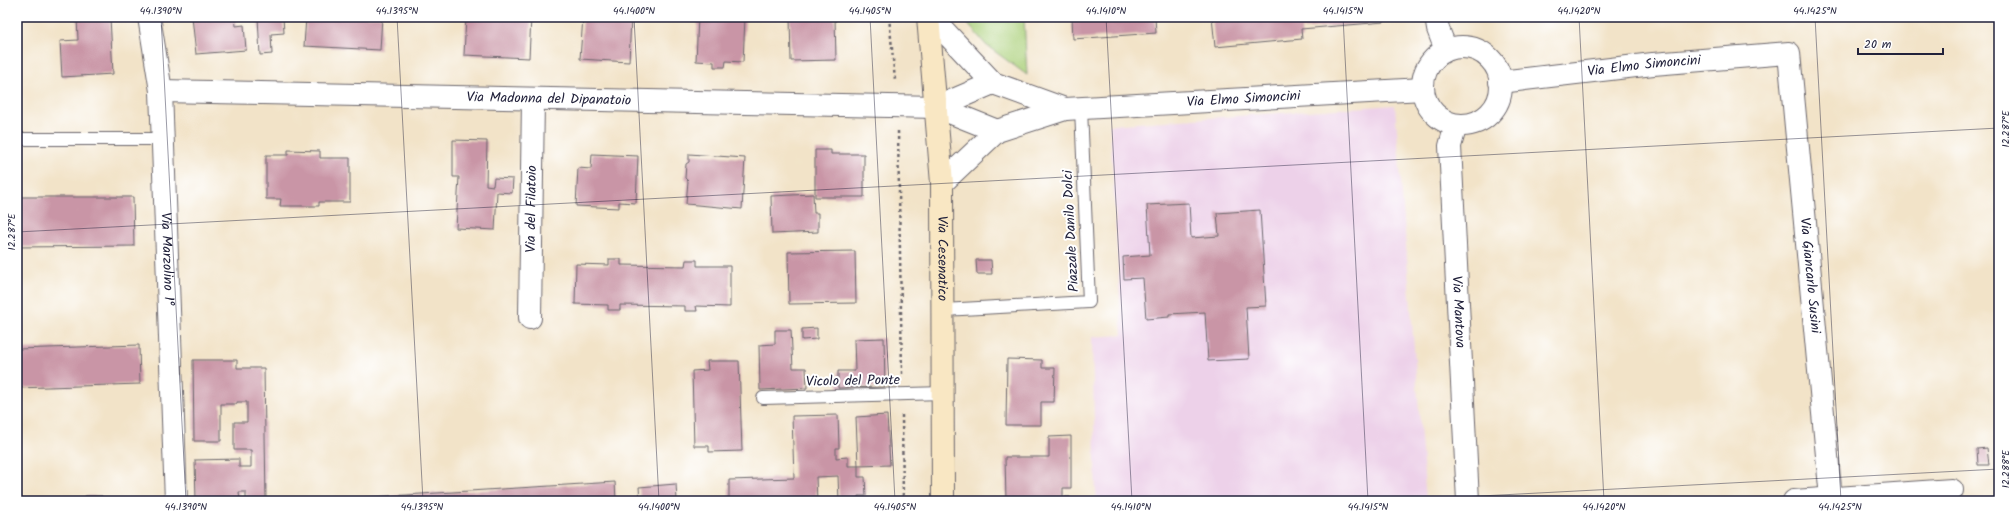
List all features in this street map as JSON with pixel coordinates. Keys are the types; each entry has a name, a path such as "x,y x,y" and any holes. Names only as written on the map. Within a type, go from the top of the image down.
{"main road":[{"name":"Via Cesenatico","path":"930,17 942,184 944,393 943,501"}],"street":[{"name":"Via Marzolino 1°","path":"149,17 161,91 176,501"},
{"name":"Via Elmo Simoncini","path":"930,17 993,83 1073,108"},
{"path":"1436,17 1438,29 1446,50"},
{"path":"1458,47 1470,48 1482,52 1491,60 1497,71 1500,82 1500,94 1496,105 1479,121 1468,124 1456,125 1444,121 1433,113 1426,102 1423,89 1424,77 1428,66 1436,56 1446,50 1458,47"},
{"name":"Via Elmo Simoncini","path":"1500,82 1653,64 1789,53"},
{"name":"Via Giancarlo Susini","path":"1789,53 1831,498"},
{"path":"936,107 993,83"},
{"name":"Via Elmo Simoncini","path":"942,184 997,131 1073,108 1423,89"},
{"name":"Via Madonna del Dipanatoio","path":"161,91 936,107"},
{"name":"Via del Filatoio","path":"530,318 533,99"},
{"path":"936,107 997,131"},
{"name":"Via Mantova","path":"1456,125 1450,146 1468,501"},
{"path":"1794,501 1952,490"}],"lane":[{"name":"Piazzale Danilo Dolci","path":"943,310 1089,302 1073,108"},
{"path":"17,139 162,139"},
{"name":"Vicolo del Ponte","path":"763,398 944,393"}],"path":[{"path":"889,17 897,106 903,501"}],"shaded area":[{"path":"1395,105 1426,501 1096,501 1092,337 1122,335 1110,125"}],"green space":[{"path":"962,17 1024,17 1027,75 986,45"}],"building":[{"path":"77,17 110,17 113,74 62,77 60,41 78,40"},
{"path":"192,17 235,17 236,26 244,25 246,50 196,54"},
{"path":"258,17 283,17 284,33 271,34 272,54 260,55"},
{"path":"306,17 382,17 380,50 304,46"},
{"path":"466,17 531,17 529,58 464,55"},
{"path":"583,17 631,17 629,62 580,59"},
{"path":"698,17 745,17 743,62 726,61 725,67 714,67 714,62 696,61"},
{"path":"790,17 835,17 836,60 791,61"},
{"path":"1072,17 1155,17 1156,33 1073,39"},
{"path":"1212,17 1383,17 1384,22 1301,29 1302,39 1215,47"},
{"path":"1590,17 1615,17 1615,18 1590,20"},
{"path":"453,140 487,141 486,185 493,186 494,178 513,179 512,193 497,192 495,230 456,228 459,177 453,177"},
{"path":"288,150 320,151 320,158 350,158 350,202 319,202 319,206 280,206 281,199 266,199 266,155 288,155"},
{"path":"815,150 831,150 831,154 864,154 864,197 815,197"},
{"path":"592,154 638,156 636,203 619,202 619,208 576,206 578,168 591,169"},
{"path":"689,154 745,158 742,209 686,204 688,181 685,178 686,164 689,162"},
{"path":"813,194 814,213 818,213 818,232 772,234 771,196"},
{"path":"17,197 133,197 134,246 17,247"},
{"path":"1189,203 1191,238 1219,236 1217,213 1260,210 1266,306 1246,307 1249,359 1208,361 1205,312 1169,314 1169,317 1146,319 1143,278 1124,279 1123,257 1150,255 1147,205"},
{"path":"855,251 856,303 789,304 788,252"},
{"path":"609,259 621,259 621,265 685,266 686,260 697,260 697,266 730,266 730,307 696,306 697,311 685,311 685,306 620,305 620,310 608,310 608,305 575,304 576,264 609,265"},
{"path":"976,260 991,260 992,274 977,274"},
{"path":"817,328 817,339 802,340 802,329"},
{"path":"775,330 791,330 793,368 806,368 807,388 760,390 759,345 775,344"},
{"path":"884,338 885,387 838,388 838,371 855,371 854,339"},
{"path":"139,345 140,384 17,388 17,349"},
{"path":"1007,359 1042,360 1042,368 1055,368 1054,402 1041,402 1041,425 1006,425"},
{"path":"193,360 237,360 237,368 264,368 266,501 246,501 246,492 239,492 240,501 196,501 195,460 239,459 239,467 251,467 251,450 234,450 234,422 247,422 247,402 237,402 237,404 221,404 221,441 194,441"},
{"path":"707,361 739,361 742,451 709,452 709,446 694,446 692,371 708,370"},
{"path":"838,415 839,448 836,448 836,458 848,457 848,466 858,466 858,477 865,477 866,496 858,496 858,501 839,501 838,476 816,477 817,501 729,501 729,480 794,478 792,416"},
{"path":"887,415 890,465 858,466 856,417"},
{"path":"1071,436 1071,488 1063,488 1063,497 1070,497 1070,501 1006,501 1005,457 1049,457 1049,437"},
{"path":"1987,448 1989,465 1978,465 1977,449"},
{"path":"615,482 616,501 340,501 340,499"},
{"path":"676,484 677,501 640,501 639,487"},
{"path":"85,496 102,496 102,501 86,501"},
{"path":"61,500 61,501 42,501"}]}
